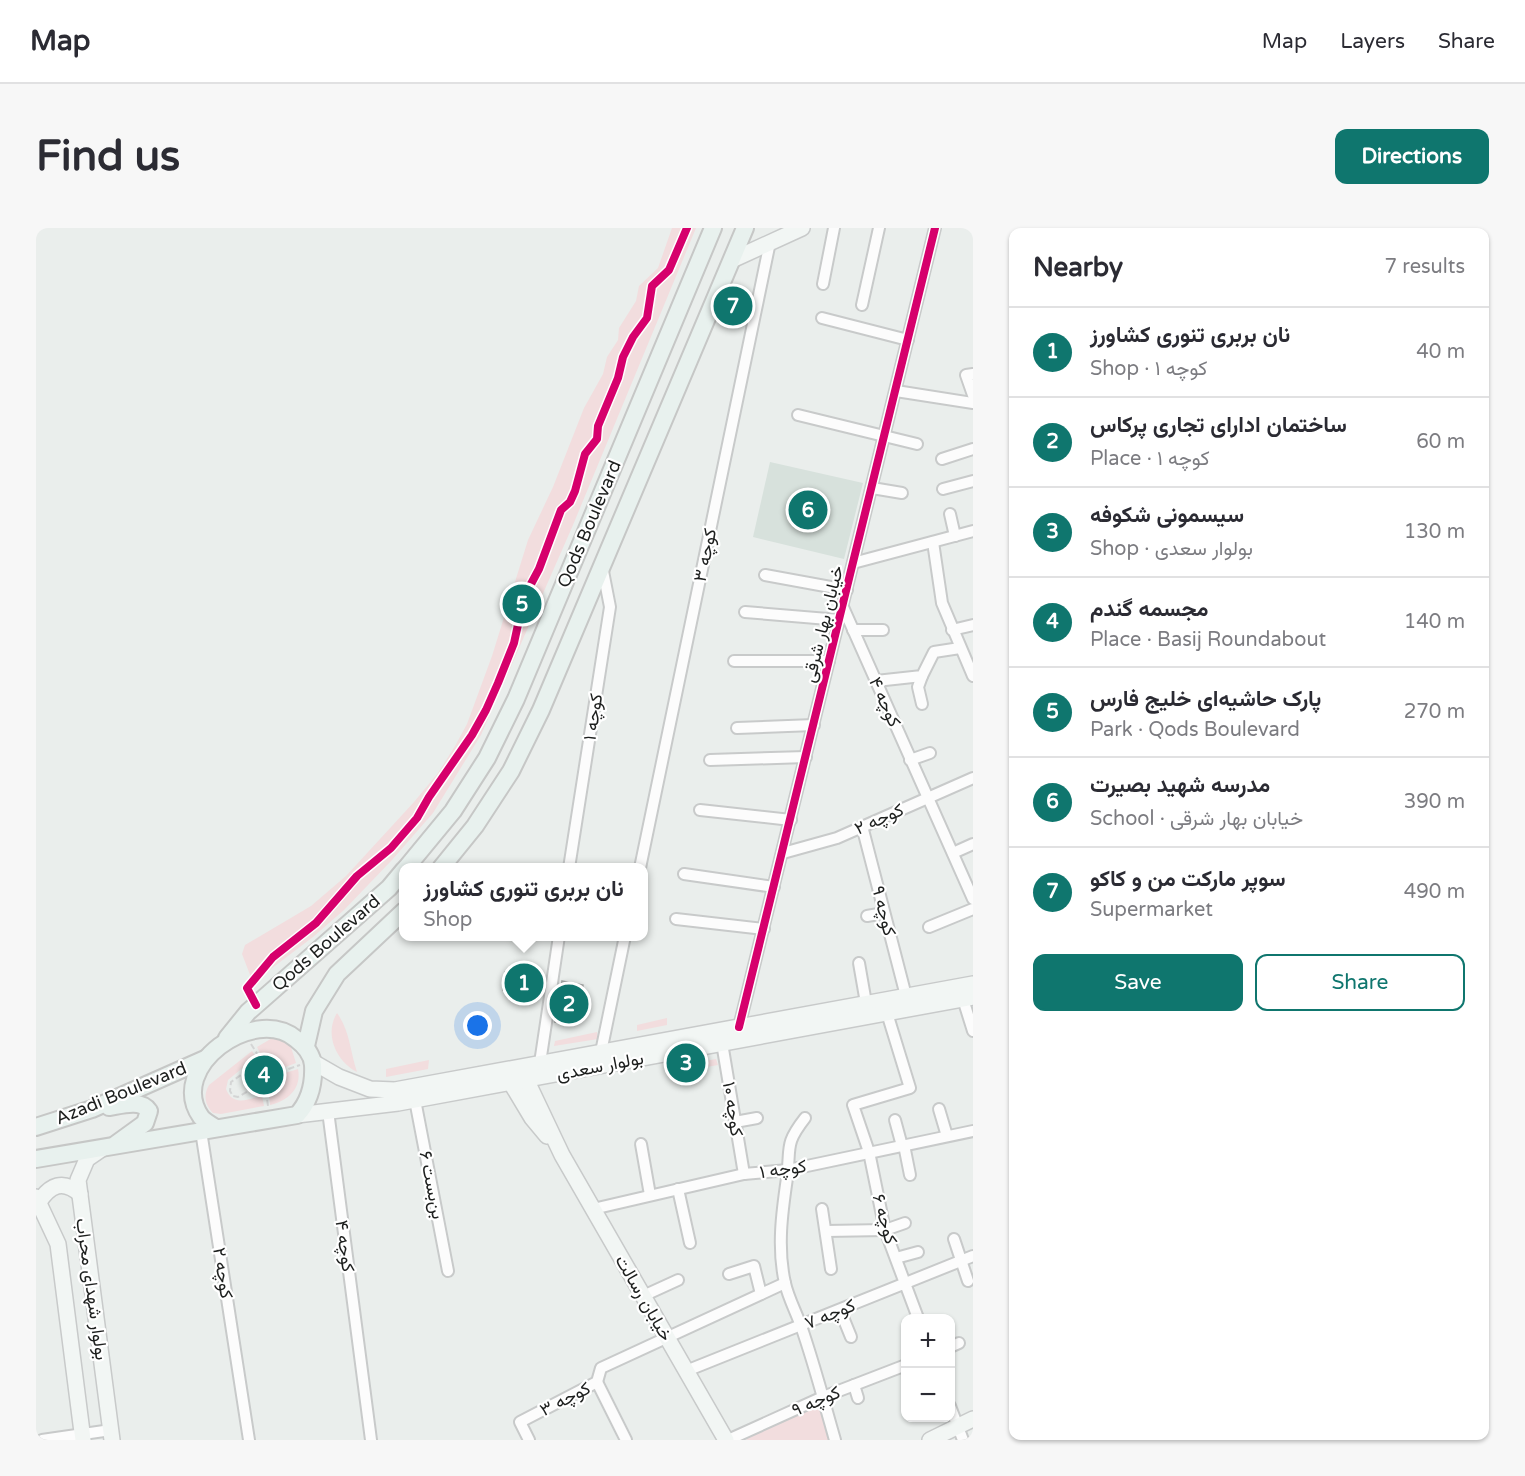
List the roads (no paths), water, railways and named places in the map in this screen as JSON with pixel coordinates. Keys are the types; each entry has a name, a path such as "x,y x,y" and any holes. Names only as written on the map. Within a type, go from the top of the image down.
{"main road":[{"name":"Qods Boulevard","path":"410,863 453,811 487,758 516,699 713,228"},
{"name":"Qods Boulevard","path":"444,863 475,826 511,771 541,710 745,228"},
{"path":"732,260 802,228"},
{"name":"Qods Boulevard","path":"224,1042 248,1012 389,888 399,876"},
{"name":"Qods Boulevard","path":"297,1115 305,1107 313,1086 310,1056 314,1011 337,974 399,916"},
{"name":"بولوار سعدی","path":"310,1056 339,1077 370,1089 395,1090 973,984"},
{"name":"بولوار سعدی","path":"297,1115 415,1100 968,998"},
{"path":"208,1129 193,1089 198,1072 206,1059 224,1042 243,1033 269,1027 287,1031 310,1056"},
{"name":"Azadi Boulevard","path":"36,1127 92,1109 206,1059"},
{"name":"خیابان رسالت","path":"518,1081 532,1118 562,1155 727,1440"},
{"path":"92,1109 140,1104 149,1112 145,1123 108,1148"},
{"name":"Azadi Boulevard","path":"36,1159 297,1115"},
{"name":"بولوار شهدای محراب","path":"108,1148 87,1159 78,1180 112,1435"},
{"path":"37,1199 46,1191 65,1185 80,1194"},
{"name":"بولوار شهدای محراب","path":"37,1199 58,1244 82,1437"},
{"path":"930,1440 961,1433 973,1419"}],"street":[{"path":"823,284 834,228"},
{"path":"862,305 879,228"},
{"name":"خیابان بهار شرقی","path":"739,1027 935,228"},
{"name":"کوچه ۳","path":"641,863 770,242"},
{"path":"822,318 908,340"},
{"path":"970,375 973,395"},
{"path":"896,391 973,403"},
{"path":"798,415 917,444"},
{"path":"942,459 973,449"},
{"path":"943,489 973,481"},
{"path":"872,488 902,493"},
{"path":"950,514 955,536"},
{"path":"854,563 973,531"},
{"path":"933,542 942,603 973,676"},
{"name":"کوچه ۱","path":"570,863 610,607 602,566"},
{"path":"765,574 847,590"},
{"name":"کوچه ۴","path":"843,606 973,898"},
{"path":"745,612 840,620"},
{"path":"952,630 973,625"},
{"path":"853,630 883,630"},
{"path":"922,704 918,687 934,652 960,648"},
{"path":"734,661 830,661"},
{"path":"876,681 922,676"},
{"path":"737,728 814,725"},
{"path":"910,760 930,753"},
{"path":"710,760 806,757"},
{"name":"کوچه ۲","path":"783,853 837,838 973,778"},
{"path":"700,810 791,820"},
{"name":"کوچه ۹","path":"862,826 906,996"},
{"path":"953,854 973,844"},
{"path":"684,874 774,887"},
{"path":"929,927 973,909"},
{"path":"867,916 884,913"},
{"path":"676,919 764,929"},
{"path":"540,1063 558,941"},
{"path":"601,1052 624,941"},
{"path":"859,963 866,1003"},
{"path":"968,998 973,1031"},
{"path":"869,1152 853,1105 909,1088 887,1013"},
{"name":"کوچه ۱۰","path":"722,1043 744,1174"},
{"name":"بن‌بست ۶","path":"415,1100 448,1271"},
{"path":"939,1109 947,1136"},
{"name":"کوچه ۴","path":"328,1111 371,1440"},
{"path":"735,1122 758,1118"},
{"path":"805,1118 789,1143 781,1221 781,1259 785,1283 824,1397 835,1440"},
{"path":"895,1120 910,1175"},
{"name":"کوچه ۲","path":"208,1129 249,1440"},
{"name":"کوچه ۱","path":"592,1209 744,1174 788,1170 973,1131"},
{"path":"641,1144 650,1195"},
{"name":"کوچه ۶","path":"869,1152 885,1230 917,1314"},
{"path":"678,1189 690,1243"},
{"path":"822,1209 831,1269"},
{"path":"826,1232 885,1230 905,1223"},
{"path":"954,1239 968,1281"},
{"path":"896,1258 918,1252"},
{"name":"کوچه ۷","path":"686,1371 973,1256"},
{"path":"729,1274 754,1266 760,1294"},
{"path":"643,1296 678,1280"},
{"name":"کوچه ۳","path":"529,1440 520,1422 597,1382 601,1368 785,1283"},
{"path":"840,1310 851,1337"},
{"name":"کوچه ۹","path":"727,1440 824,1397 901,1367"},
{"path":"597,1382 626,1440"},
{"path":"854,1385 858,1398"},
{"path":"955,1417 961,1433"},
{"path":"42,1440 112,1435"}],"place":[{"name":"سوپر مارکت من و کاکو","path":"733,306"},
{"name":"مدرسه شهید بصیرت","path":"808,510"},
{"name":"پارک حاشیه‌ای خلیج فارس","path":"522,604"},
{"name":"نان بربری تنوری کشاورز","path":"524,983"},
{"name":"ساختمان ادارای تجاری پرکاس","path":"569,1004"},
{"name":"سیسمونی شکوفه","path":"686,1063"},
{"name":"مجسمه گندم","path":"264,1075"}]}
